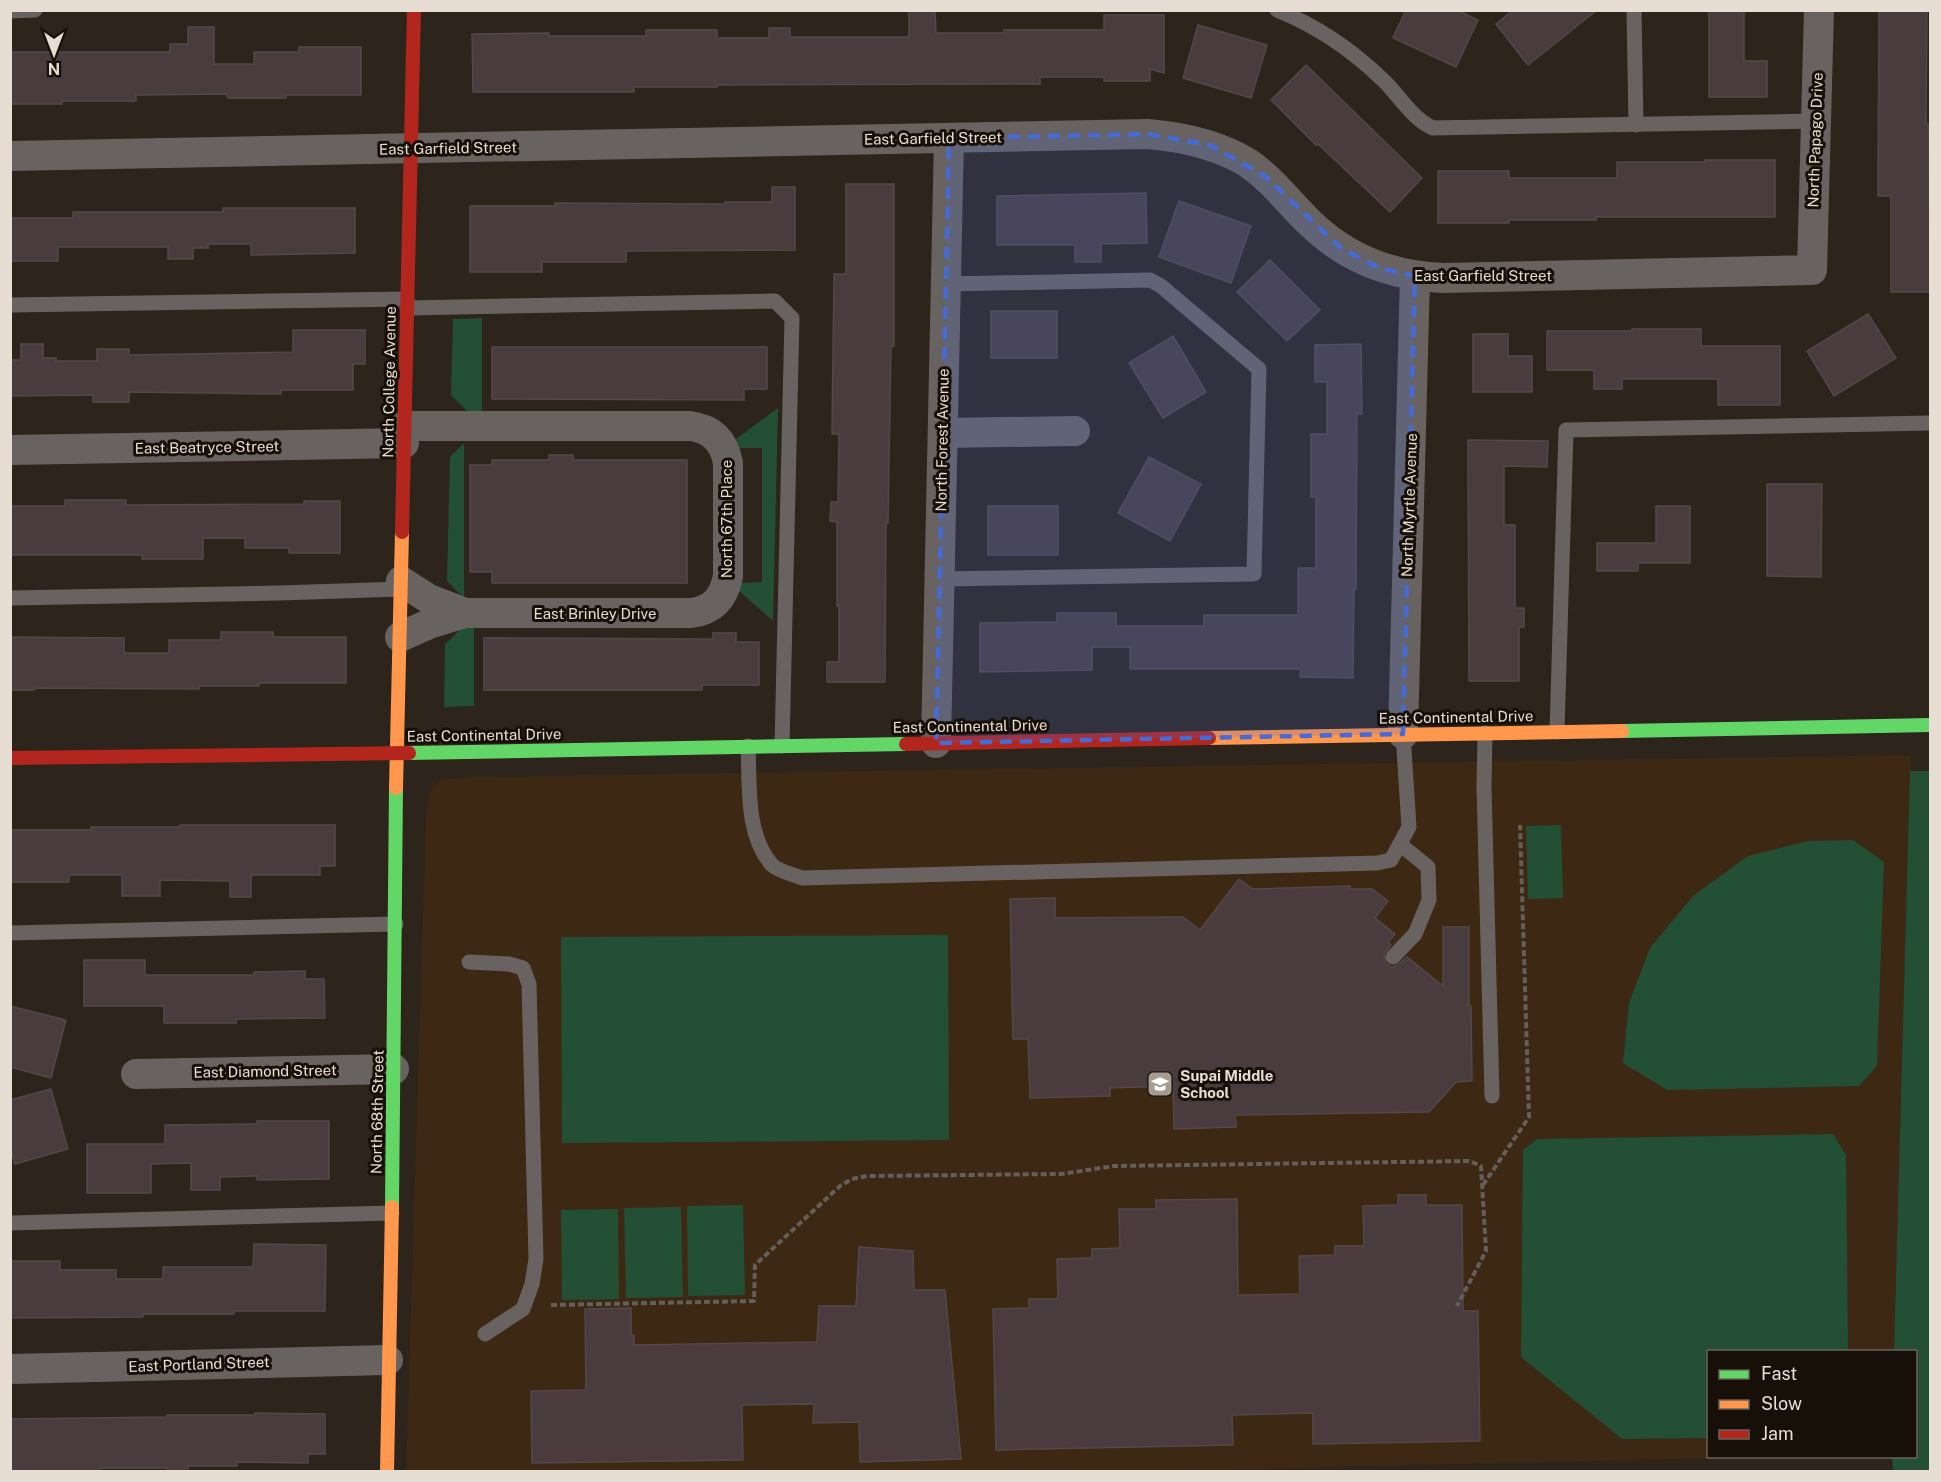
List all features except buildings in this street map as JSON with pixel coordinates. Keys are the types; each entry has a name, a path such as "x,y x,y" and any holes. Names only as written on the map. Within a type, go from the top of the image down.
{"street":[{"name":"North College Avenue","path":"397,753 414,10"},
{"name":"North Papago Drive","path":"1812,270 1819,10"},
{"name":"East Garfield Street","path":"10,156 1169,135 1200,142 1229,153 1265,176 1281,190 1309,222 1342,249 1380,268 1415,276 1443,278 1812,270"},
{"name":"North Forest Avenue","path":"936,743 949,138"},
{"name":"North Myrtle Avenue","path":"1403,734 1415,276"},
{"name":"East Beatryce Street","path":"10,450 405,434 690,426 702,427 721,441"},
{"path":"943,433 1075,431"},
{"name":"North 67th Place","path":"721,441 728,462 728,576 721,598"},
{"name":"East Brinley Drive","path":"401,585 465,613"},
{"name":"East Brinley Drive","path":"400,637 429,624 465,613 691,613 712,606 721,598"},
{"name":"East Continental Drive","path":"10,758 397,753 1930,724"},
{"name":"North 68th Street","path":"387,1472 397,753"},
{"name":"East Diamond Street","path":"136,1074 394,1069"},
{"name":"East Portland Street","path":"10,1369 388,1360"}],"lane":[{"path":"10,11 35,10"},
{"path":"1277,10 1316,29 1344,47 1394,90 1420,121 1433,128 1816,121"},
{"path":"1634,10 1636,125"},
{"path":"939,579 1254,574 1259,369 1161,285 1150,280 946,284"},
{"path":"10,305 775,301 792,318 782,746"},
{"path":"1557,732 1566,430 1930,423"},
{"path":"10,598 279,594 401,585"},
{"path":"1485,733 1484,787 1492,1096"},
{"path":"748,746 751,809 758,841 773,866 802,878 1377,863 1391,860 1409,827 1403,734"},
{"path":"1393,957 1415,934 1429,900 1428,867 1401,845"},
{"path":"10,933 396,924"},
{"path":"469,962 509,964 523,968 530,984 536,1259 532,1284 522,1309 485,1334"},
{"path":"10,1223 392,1213"}],"path":[{"path":"1483,1185 1529,1117 1520,825"},
{"path":"551,1305 754,1301 755,1265 840,1186 852,1179 867,1176 1061,1174 1114,1166 1469,1161 1482,1166 1486,1251 1457,1306"}],"highlighted area":[{"path":"1148,134 1210,145 1265,176 1342,249 1380,268 1415,276 1403,734 936,743 949,138"}],"shaded area":[{"name":"Supai Middle School","path":"1911,755 1894,1350 1707,1350 1707,1458 1715,1458 1138,1472 406,1472 426,816 430,792 439,780 468,777"}],"green space":[{"path":"482,318 482,412 468,412 451,395 453,319"},
{"path":"778,408 773,621 739,591 741,583 762,582 762,448 739,448 736,439"},
{"path":"464,443 464,598 447,581 450,457"},
{"path":"463,627 474,627 474,706 444,707 445,644"},
{"path":"1910,771 1930,771 1930,1472 1893,1471 1892,1458 1917,1458 1917,1350 1894,1350"},
{"path":"1561,825 1563,898 1528,899 1526,826"},
{"path":"1853,840 1884,862 1877,1066 1859,1086 1667,1090 1623,1063 1629,1003 1650,948 1693,896 1748,856 1808,841"},
{"path":"948,935 949,1140 562,1143 561,937"},
{"path":"1833,1134 1846,1155 1848,1350 1707,1350 1707,1438 1622,1439 1521,1357 1523,1150 1537,1139"},
{"path":"743,1205 745,1295 688,1296 687,1206"},
{"path":"681,1207 683,1297 626,1298 624,1208"},
{"path":"618,1209 619,1299 562,1300 561,1210"}],"traffic: fast":[{"path":"1622,731 1930,725"},
{"path":"409,753 906,744"},
{"path":"392,1207 396,788"}],"traffic: slow":[{"path":"396,788 402,532"},
{"path":"1209,738 1622,731"},
{"path":"387,1472 392,1207"}],"traffic: jam":[{"path":"402,532 414,10"},
{"path":"906,744 1209,738"},
{"path":"10,758 409,753"}],"place":[{"name":"Supai Middle School","path":"1160,1084"}]}
